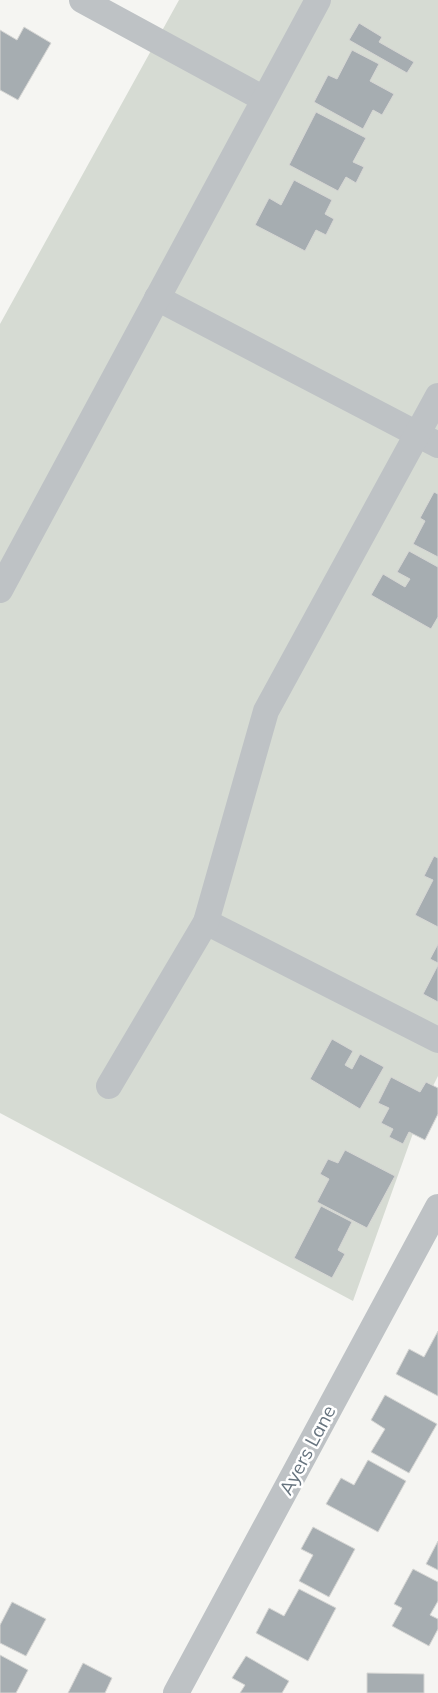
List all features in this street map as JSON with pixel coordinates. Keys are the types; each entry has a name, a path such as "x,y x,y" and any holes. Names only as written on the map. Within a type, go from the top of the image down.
{"street":[{"path":"82,0 264,99"},
{"path":"0,590 318,0"},
{"path":"157,298 427,440"},
{"path":"109,1086 206,922 266,711 427,440 438,396"},
{"path":"206,922 438,1040"},
{"name":"Ayers Lane","path":"176,1693 438,1207"}],"shaded area":[{"path":"179,0 438,0 438,1076 422,1108 353,1301 0,1113 0,324"}],"building":[{"path":"359,23 382,37 379,42 414,62 407,73 349,40"},
{"path":"24,27 51,43 18,100 0,90 0,30 17,40"},
{"path":"352,50 379,64 370,81 394,94 382,115 373,110 363,129 314,102 328,75 337,79"},
{"path":"316,112 366,138 353,162 364,167 356,183 346,177 338,191 289,165"},
{"path":"294,180 332,200 325,214 334,219 326,235 316,230 305,251 255,225 269,198 281,205"},
{"path":"434,492 438,494 438,557 413,544 425,521 420,518"},
{"path":"409,551 438,567 438,617 431,629 371,595 383,574 405,587 410,579 397,572"},
{"path":"434,856 438,858 438,927 415,915 433,880 424,876"},
{"path":"438,944 438,963 430,959"},
{"path":"438,965 438,1002 423,994"},
{"path":"332,1039 353,1051 345,1065 352,1069 360,1054 384,1067 360,1109 310,1079"},
{"path":"391,1077 420,1092 426,1082 438,1088 438,1114 425,1140 409,1132 403,1144 389,1137 393,1129 381,1123 389,1108 378,1103"},
{"path":"345,1150 395,1176 367,1228 317,1202 329,1179 320,1174 328,1159 338,1163"},
{"path":"321,1206 352,1222 338,1250 345,1254 332,1278 294,1258"},
{"path":"438,1331 438,1396 396,1374 409,1349 424,1357"},
{"path":"385,1395 437,1424 409,1473 371,1452 385,1429 371,1420"},
{"path":"368,1460 406,1481 378,1532 326,1504 341,1478 354,1485"},
{"path":"313,1527 355,1549 329,1597 299,1581 313,1555 301,1549"},
{"path":"438,1541 438,1570 426,1564"},
{"path":"413,1569 438,1582 438,1601 430,1615 438,1619 438,1629 429,1646 392,1626 402,1608 394,1604"},
{"path":"299,1589 336,1608 308,1661 256,1633 269,1608 284,1616"},
{"path":"12,1602 46,1619 26,1656 0,1643 0,1625"},
{"path":"0,1655 28,1670 16,1693 0,1693"},
{"path":"246,1656 289,1681 282,1693 240,1693 245,1685 232,1678"},
{"path":"83,1663 112,1678 105,1693 68,1693"},
{"path":"367,1673 424,1674 424,1693 367,1693"}]}
